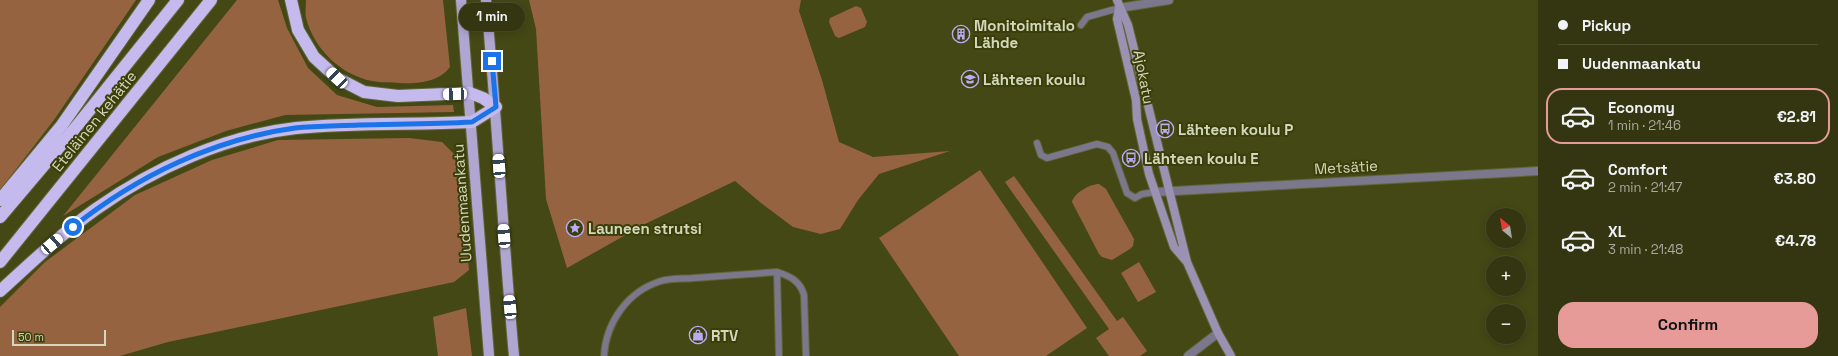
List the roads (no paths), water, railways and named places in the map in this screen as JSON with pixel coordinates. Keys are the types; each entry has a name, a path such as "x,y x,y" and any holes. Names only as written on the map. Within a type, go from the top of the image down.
{"highway":[{"path":"0,200 62,125 149,0"},
{"name":"Eteläinen kehätie","path":"0,217 72,132 178,0"},
{"name":"Eteläinen kehätie","path":"0,262 211,0"},
{"path":"0,292 61,236 96,209 132,186 173,164 216,147 258,135 296,128 472,122 496,107 483,98 470,94 398,96 364,92 337,78 314,57 298,30 291,0"}],"main road":[{"name":"Uudenmaankatu","path":"461,0 470,94 489,356"},
{"path":"486,0 496,107 505,250 514,356"}],"street":[{"path":"1118,4 1169,0"},
{"name":"Ajokatu","path":"1118,4 1126,18 1128,25 1184,244 1187,262 1218,333 1231,356"},
{"name":"Ajokatu","path":"1118,4 1117,19 1136,100 1137,119 1144,153 1174,247 1187,262"},
{"name":"Metsätie","path":"1156,192 1169,190 1538,171"},
{"path":"1188,356 1218,333"}],"lane":[{"path":"1081,25 1086,17 1118,4"},
{"path":"1037,143 1041,156 1047,158 1097,144 1108,147 1113,153 1127,193 1135,198 1142,194 1156,192"},
{"path":"777,272 779,356"},
{"path":"604,356 607,336 615,317 628,299 644,288 662,280 777,272 789,275 802,288 804,295 806,356"}],"place":[{"name":"Monitoimitalo Lähde","path":"961,34"},
{"name":"Lähteen koulu","path":"970,79"},
{"name":"Lähteen koulu P","path":"1165,129"},
{"name":"Lähteen koulu E","path":"1131,158"},
{"name":"Launeen strutsi","path":"575,228"},
{"name":"RTV","path":"698,335"}]}
